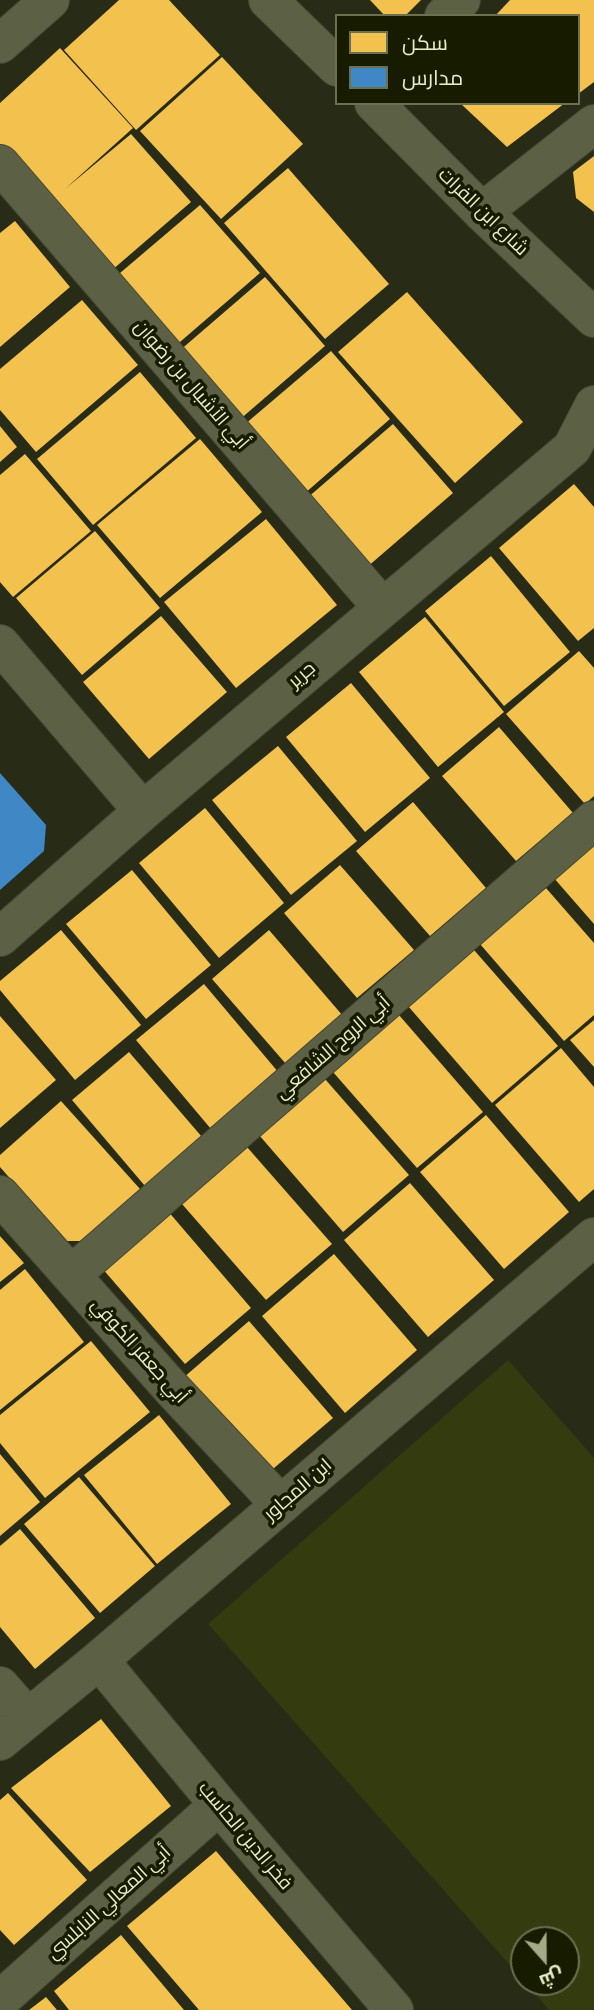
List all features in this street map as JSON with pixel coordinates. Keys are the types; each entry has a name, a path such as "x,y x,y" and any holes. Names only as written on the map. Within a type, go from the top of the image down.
{"street":[{"path":"0,44 51,0"},
{"path":"268,0 335,65"},
{"path":"446,14 461,0"},
{"name":"شارع ابن الفرات","path":"376,105 482,212 594,318"},
{"path":"482,212 594,124"},
{"name":"أبي الأشبال بن رضوان","path":"0,164 382,607"},
{"name":"جرير","path":"0,937 382,607 583,460 594,405"},
{"path":"0,645 143,811"},
{"name":"أبي الروح الشافعي","path":"71,1275 594,820"},
{"name":"أبي جعفر الكوفي","path":"0,1195 173,1389 281,1505"},
{"name":"ابن المجاور","path":"14,1729 99,1660 594,1237"},
{"name":"فخر الدين الحاسب","path":"99,1660 394,2010"},
{"path":"0,1686 14,1729"},
{"name":"أبي المعالي النابلسي","path":"0,2000 219,1805"}],"shaded area":[{"path":"508,1360 594,1458 594,2010 549,2010 537,1996 580,1996 580,1926 510,1926 510,1965 208,1624"}],"building: سكن":[{"path":"119,0 169,0 220,55 136,130 64,50"},
{"path":"370,0 421,0 407,14 383,14"},
{"path":"510,0 594,0 594,82 580,92 580,14 497,14"},
{"path":"60,48 133,128 65,189 131,134 191,202 104,277 0,149 0,103"},
{"path":"222,57 303,144 221,219 140,131"},
{"path":"462,105 562,105 507,147"},
{"path":"594,156 594,212 576,198 573,172"},
{"path":"288,168 389,284 325,339 224,223"},
{"path":"200,205 260,273 173,348 113,279"},
{"path":"15,221 70,287 0,347 0,233"},
{"path":"265,277 325,346 238,421 178,352"},
{"path":"407,292 523,422 455,483 338,352"},
{"path":"82,300 138,365 36,452 0,410 0,369"},
{"path":"331,351 390,419 304,494 244,425"},
{"path":"140,372 196,438 93,525 37,459"},
{"path":"393,424 453,493 366,568 306,499"},
{"path":"0,426 17,447 0,462"},
{"path":"200,439 262,512 160,598 97,525"},
{"path":"25,454 91,531 13,597 0,582 0,475"},
{"path":"574,484 594,507 594,628 578,641 499,548"},
{"path":"266,519 337,605 236,688 164,602"},
{"path":"95,531 160,608 82,675 16,598"},
{"path":"491,556 570,652 504,706 425,611"},
{"path":"161,616 227,692 149,759 83,682"},
{"path":"425,617 504,712 438,767 359,672"},
{"path":"579,651 594,668 594,796 585,804 506,714"},
{"path":"351,683 430,778 365,832 286,737"},
{"path":"499,727 573,813 516,861 442,776"},
{"path":"278,746 357,841 291,895 212,800"},
{"path":"413,802 486,888 430,936 356,851"},
{"path":"205,808 284,903 219,958 139,863"},
{"path":"594,842 594,924 553,877"},
{"path":"340,865 414,950 357,998 284,913"},
{"path":"132,870 211,965 146,1019 66,924"},
{"path":"546,888 594,943 594,1015 564,1041 480,944"},
{"path":"61,930 141,1025 75,1080 0,990 0,981"},
{"path":"269,930 343,1016 286,1064 212,979"},
{"path":"474,950 558,1046 492,1103 408,1006"},
{"path":"204,984 279,1073 211,1129 136,1040"},
{"path":"399,1015 483,1112 417,1168 333,1072"},
{"path":"0,1016 56,1080 0,1128"},
{"path":"594,1020 594,1067 570,1040"},
{"path":"561,1048 594,1087 594,1189 579,1202 495,1105"},
{"path":"129,1052 202,1137 145,1186 72,1100"},
{"path":"325,1079 409,1175 343,1232 259,1135"},
{"path":"61,1101 140,1189 82,1241 65,1241 0,1167 0,1155"},
{"path":"486,1115 569,1212 504,1269 420,1172"},
{"path":"247,1147 332,1244 266,1300 182,1204"},
{"path":"410,1183 494,1280 428,1337 344,1240"},
{"path":"167,1210 251,1308 185,1364 101,1267"},
{"path":"0,1236 24,1263 0,1282"},
{"path":"334,1254 417,1350 345,1413 262,1316"},
{"path":"25,1269 84,1342 0,1410 0,1290"},
{"path":"249,1321 333,1418 267,1474 183,1378"},
{"path":"91,1341 150,1412 45,1498 0,1443 0,1415"},
{"path":"159,1415 231,1504 157,1564 84,1475"},
{"path":"0,1454 40,1502 0,1536"},
{"path":"79,1477 155,1566 100,1613 24,1524"},
{"path":"20,1529 95,1618 35,1669 0,1627 0,1546"},
{"path":"101,1719 171,1806 90,1872 11,1788"},
{"path":"8,1793 87,1880 14,1945 0,1930 0,1800"},
{"path":"216,1851 352,2010 199,2010 127,1926"},
{"path":"121,1935 184,2010 69,2010 54,1991"},
{"path":"46,1997 57,2010 29,2010"}],"building: مدارس":[{"path":"0,773 46,825 44,851 0,890"}]}
